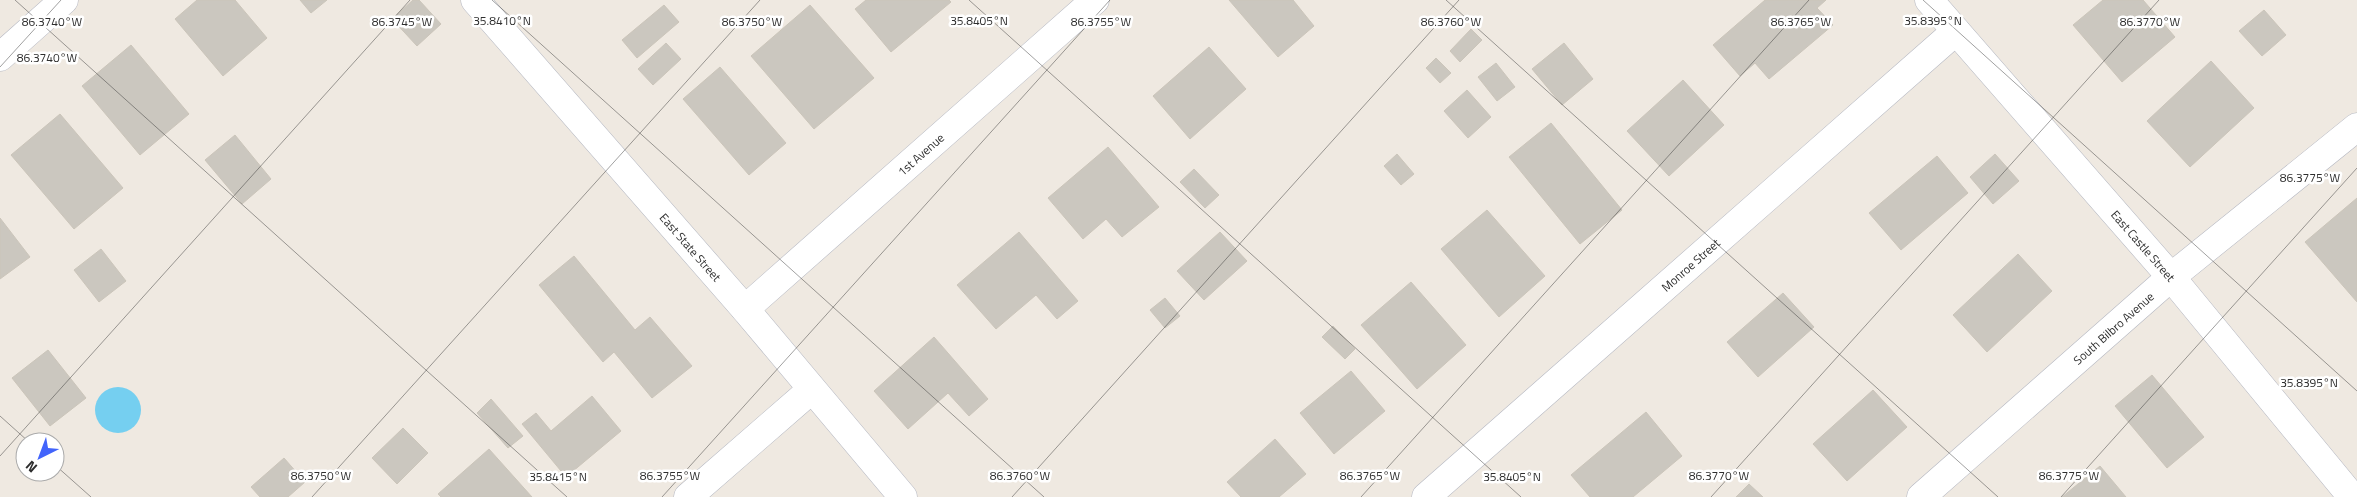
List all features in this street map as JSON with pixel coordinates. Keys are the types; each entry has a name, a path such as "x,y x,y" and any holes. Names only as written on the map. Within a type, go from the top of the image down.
{"street":[{"path":"0,57 64,0"},
{"name":"East State Street","path":"475,0 745,309 811,390 903,497"},
{"name":"1st Avenue","path":"745,309 1096,0"},
{"name":"East Castle Street","path":"1929,0 2171,277 2352,497"},
{"name":"Monroe Street","path":"1426,497 1956,31"},
{"name":"South Bilbro Avenue","path":"1920,497 2171,277 2357,127"},
{"path":"688,497 811,390"}],"water":[{"path":"113,387 123,387 137,397 141,410 137,423 131,429 123,433 113,433 99,423 95,415 95,405 105,391"}],"building":[{"path":"197,0 235,0 267,38 223,76 175,19"},
{"path":"300,0 327,0 311,13"},
{"path":"413,0 419,0 441,24 417,46 392,19"},
{"path":"866,0 949,0 951,2 891,52 855,9"},
{"path":"1229,0 1293,0 1314,26 1278,57"},
{"path":"1765,0 1826,0 1817,8 1833,25 1769,79 1755,63 1740,76 1713,45"},
{"path":"2103,0 2143,0 2175,37 2122,82 2073,25"},
{"path":"664,5 679,22 637,58 622,40"},
{"path":"810,5 874,78 814,129 751,56"},
{"path":"2264,10 2286,35 2262,56 2239,31"},
{"path":"1471,29 1482,40 1460,62 1450,51"},
{"path":"666,43 681,59 653,85 638,69"},
{"path":"1564,43 1593,79 1562,105 1532,69"},
{"path":"131,45 189,114 140,155 82,86"},
{"path":"1209,47 1246,89 1190,139 1153,96"},
{"path":"1436,58 1451,73 1440,83 1426,68"},
{"path":"2211,61 2254,108 2190,167 2147,121"},
{"path":"1496,63 1515,87 1497,101 1478,77"},
{"path":"720,67 786,143 749,175 683,99"},
{"path":"1683,80 1724,125 1669,176 1627,131"},
{"path":"1467,90 1491,117 1468,138 1444,111"},
{"path":"60,114 123,188 74,229 11,155"},
{"path":"1551,123 1622,210 1580,244 1509,157"},
{"path":"235,135 271,179 242,204 205,160"},
{"path":"1108,147 1159,207 1122,237 1106,219 1083,239 1048,198"},
{"path":"1397,154 1414,174 1401,185 1384,166"},
{"path":"1995,154 2019,181 1993,204 1970,177"},
{"path":"1937,156 1968,193 1901,250 1869,213"},
{"path":"1194,169 1219,195 1205,208 1180,182"},
{"path":"2357,198 2357,302 2305,242"},
{"path":"1487,210 1545,276 1499,317 1441,249"},
{"path":"0,218 30,257 0,279"},
{"path":"1019,232 1078,301 1057,319 1036,295 996,329 957,285"},
{"path":"1220,232 1247,261 1204,300 1177,271"},
{"path":"101,249 126,281 99,302 74,270"},
{"path":"2018,254 2052,291 1987,352 1953,315"},
{"path":"574,256 635,330 650,317 692,366 652,398 614,352 603,362 539,285"},
{"path":"1411,282 1466,345 1417,389 1361,325"},
{"path":"1783,293 1814,327 1758,377 1727,342"},
{"path":"1165,298 1180,316 1165,328 1150,310"},
{"path":"1333,326 1355,349 1345,359 1322,337"},
{"path":"934,337 988,399 969,416 948,393 908,429 874,391"},
{"path":"48,350 86,398 50,426 12,378"},
{"path":"1351,371 1385,411 1334,454 1300,413"},
{"path":"2152,375 2204,437 2167,468 2115,406"},
{"path":"1873,390 1907,427 1847,481 1813,444"},
{"path":"592,396 621,431 566,477 522,424 536,413 551,431"},
{"path":"491,399 523,436 508,448 477,413"},
{"path":"1646,412 1682,456 1633,497 1590,497 1571,475"},
{"path":"403,428 428,453 397,484 372,458"},
{"path":"1275,439 1306,474 1279,497 1241,497 1227,482"},
{"path":"489,449 532,497 441,497 438,494"},
{"path":"284,458 305,482 288,497 260,497 251,487"},
{"path":"2100,466 2126,497 2062,497"},
{"path":"1749,484 1763,497 1736,497"}]}
